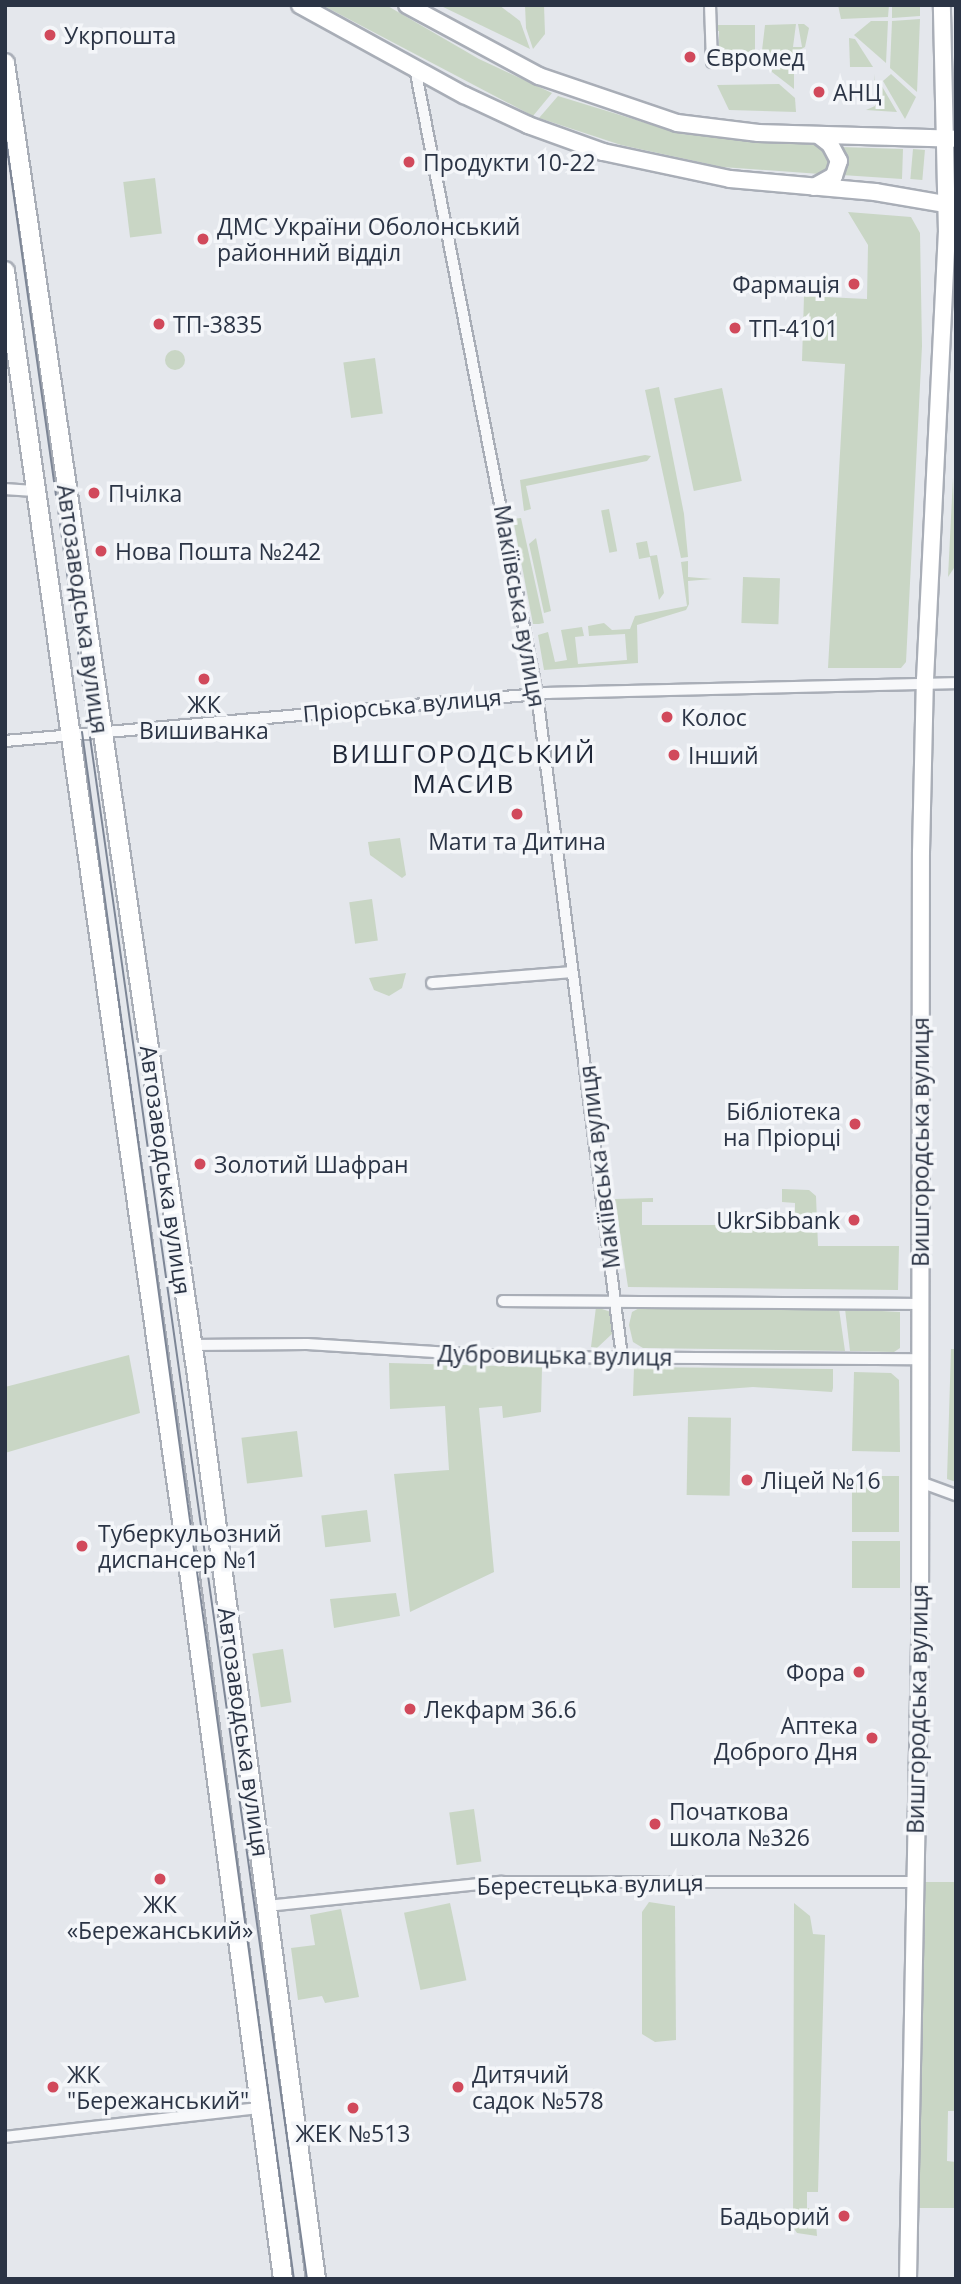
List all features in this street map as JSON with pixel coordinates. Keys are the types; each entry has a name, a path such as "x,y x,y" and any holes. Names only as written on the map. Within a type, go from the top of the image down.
{"main road":[{"path":"300,5 314,10 415,68 528,125 603,152 681,172 951,205"},
{"path":"407,5 517,66 644,114 705,128 817,135 951,138"},
{"name":"Вишгородська вулиця","path":"908,2279 920,1482 925,680 951,205 951,138 942,5"},
{"name":"Автозаводська вулиця","path":"5,63 192,1345 316,2279"},
{"path":"814,187 834,176 839,160 830,144 817,135"},
{"name":"Автозаводська вулиця","path":"5,271 283,2279"}],"street":[{"path":"710,5 712,62"},
{"name":"Макіївська вулиця","path":"415,68 537,694 571,972 585,1042 622,1357"},
{"path":"5,489 37,491"},
{"name":"Пріорська вулиця","path":"5,741 537,694 925,680 956,683"},
{"path":"432,983 571,972"},
{"path":"503,1301 920,1304"},
{"name":"Дубровицька вулиця","path":"192,1345 307,1345 510,1357 919,1359"},
{"path":"920,1482 956,1495"},
{"name":"Берестецька вулиця","path":"267,1906 501,1882 914,1882"},
{"path":"5,2137 260,2108"}],"green space":[{"path":"322,5 386,5 479,59 552,93 533,116"},
{"path":"439,5 499,5 520,21 530,49"},
{"path":"525,5 544,5 545,34 533,49 526,28"},
{"path":"838,5 889,5 888,17 841,19"},
{"path":"892,5 920,5 920,16 892,18"},
{"path":"920,19 917,92 890,68 892,21"},
{"path":"871,21 888,21 886,63 854,35"},
{"path":"796,24 793,47 802,47 798,24 809,28 805,47 794,53 794,58 761,59 765,25"},
{"path":"717,25 755,25 755,54 748,55 748,59 741,54 721,54 717,60 711,56 719,55 719,31 712,31"},
{"path":"849,38 855,39 873,67 850,67"},
{"path":"772,65 794,65 794,89 772,72"},
{"path":"874,74 875,83 880,83 897,112 866,110 875,106"},
{"path":"891,74 916,97 905,119 883,81"},
{"path":"779,84 795,98 796,112 729,110 717,85"},
{"path":"558,96 682,134 818,145 827,153 830,166 820,174 722,167 621,145 539,118"},
{"path":"840,147 903,149 902,179 842,175 846,161"},
{"path":"913,149 925,150 922,180 910,179"},
{"path":"155,178 162,234 130,237 123,182"},
{"path":"848,212 911,217 920,233 922,346 906,662 901,668 828,668 845,364 802,361 804,296 867,299 868,245"},
{"path":"175,350 182,353 185,360 182,367 175,370 168,367 165,360 168,353"},
{"path":"375,358 383,413 351,418 343,362"},
{"path":"659,387 684,514 688,557 681,558 645,390"},
{"path":"722,388 742,481 694,491 674,398"},
{"path":"651,456 647,461 526,486 531,509 524,511 520,480"},
{"path":"953,478 956,565 948,577"},
{"path":"609,509 617,551 609,553 601,511"},
{"path":"521,518 544,623 539,624 533,624 513,519"},
{"path":"536,538 551,611 544,613 529,544"},
{"path":"647,541 650,556 657,555 664,593 659,600 650,557 639,559 636,543"},
{"path":"688,561 688,577 712,579 688,581 689,604 686,610 637,625 638,663 544,670 538,635 548,632 555,662 567,660 561,630 582,627 584,636 575,637 578,664 627,660 625,634 589,636 588,626 604,623 612,630 630,629 635,616 687,606 681,562"},
{"path":"743,577 780,578 778,624 741,623"},
{"path":"400,838 406,875 402,878 370,855 368,842"},
{"path":"372,899 378,941 355,944 349,902"},
{"path":"406,973 402,988 389,996 374,990 369,978"},
{"path":"782,1189 809,1190 816,1196 818,1246 899,1246 898,1290 628,1287 615,1199 653,1198 653,1202 642,1202 642,1225 795,1225 795,1203 782,1202"},
{"path":"643,1306 839,1309 845,1351 643,1348 633,1342 629,1325 632,1312"},
{"path":"596,1307 611,1312 614,1332 597,1348 591,1347"},
{"path":"845,1309 900,1312 900,1348 894,1352 850,1351"},
{"path":"951,1349 956,1349 956,1482 947,1479"},
{"path":"129,1355 140,1413 5,1453 5,1387"},
{"path":"389,1363 542,1367 541,1412 503,1418 502,1406 479,1408 494,1572 410,1612 394,1474 449,1470 445,1406 390,1409"},
{"path":"634,1367 833,1369 833,1388 832,1392 753,1387 633,1396"},
{"path":"854,1372 891,1373 899,1380 900,1452 852,1451"},
{"path":"688,1417 731,1418 730,1496 687,1495"},
{"path":"297,1431 303,1477 247,1483 241,1438"},
{"path":"852,1476 899,1476 899,1532 852,1532"},
{"path":"367,1510 371,1542 325,1547 321,1516"},
{"path":"852,1541 900,1541 900,1588 852,1588"},
{"path":"396,1593 400,1616 334,1628 330,1599"},
{"path":"283,1649 291,1702 261,1707 252,1654"},
{"path":"474,1809 481,1861 457,1865 449,1812"},
{"path":"922,1882 956,1882 956,2111 948,2111 947,2161 956,2162 956,2208 915,2208"},
{"path":"649,1902 675,1906 676,2040 655,2042 642,2034 642,1912"},
{"path":"450,1903 466,1980 420,1990 404,1913"},
{"path":"794,1903 810,1916 813,1934 825,1935 818,2192 807,2192 807,2208 815,2209 817,2236 797,2233 793,2227"},
{"path":"341,1909 359,1997 325,2003 322,1996 298,2000 291,1948 315,1945 310,1915"}],"tram line":[{"path":"5,133 307,2279"},
{"path":"82,732 294,2279"}],"place":[{"name":"Укрпошта","path":"50,35"},
{"name":"Євромед","path":"690,57"},
{"name":"АНЦ","path":"819,92"},
{"name":"Продукти 10-22","path":"409,162"},
{"name":"ДМС України Оболонський районний відділ","path":"203,239"},
{"name":"Фармація","path":"854,284"},
{"name":"ТП-3835","path":"159,324"},
{"name":"ТП-4101","path":"735,328"},
{"name":"Пчілка","path":"94,493"},
{"name":"Нова Пошта №242","path":"101,551"},
{"name":"ЖК Вишиванка","path":"204,679"},
{"name":"Колос","path":"667,717"},
{"name":"Інший","path":"674,755"},
{"name":"Мати та Дитина","path":"517,814"},
{"name":"Бібліотека на Пріорці","path":"855,1124"},
{"name":"Золотий Шафран","path":"200,1164"},
{"name":"UkrSibbank","path":"854,1220"},
{"name":"Ліцей №16","path":"747,1480"},
{"name":"Туберкульозний диспансер №1","path":"82,1546"},
{"name":"Фора","path":"859,1672"},
{"name":"Лекфарм 36.6","path":"410,1709"},
{"name":"Аптека Доброго Дня","path":"872,1738"},
{"name":"Початкова школа №326","path":"655,1824"},
{"name":"ЖК «Бережанський»","path":"160,1879"},
{"name":"ЖК \"Бережанський\"","path":"53,2087"},
{"name":"Дитячий садок №578","path":"458,2087"},
{"name":"ЖЕК №513","path":"353,2108"},
{"name":"Бадьорий","path":"844,2216"}],"district":[{"name":"ВИШГОРОДСЬКИЙ МАСИВ","path":"464,769"}]}
